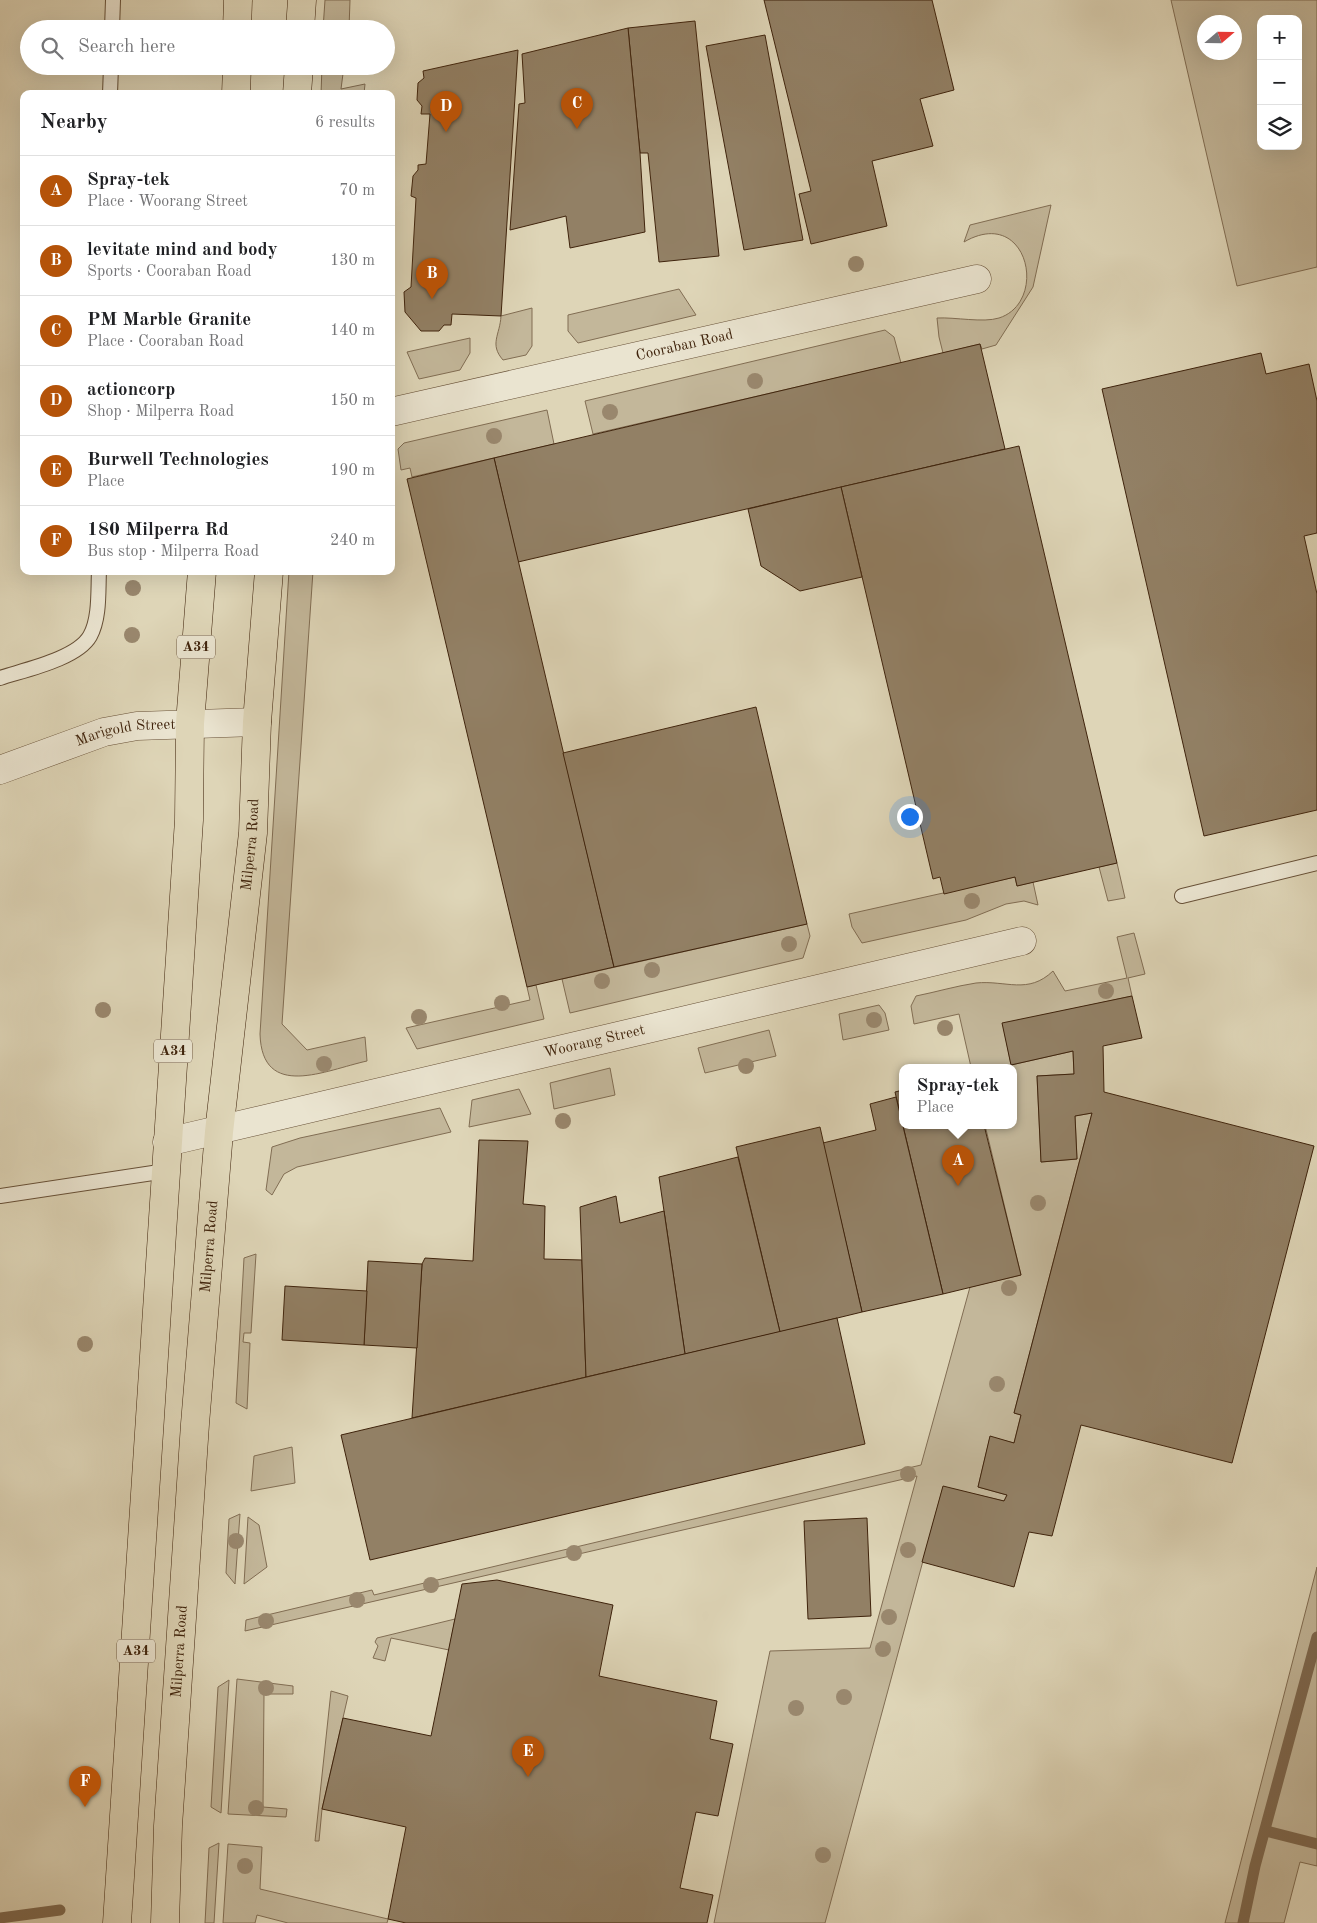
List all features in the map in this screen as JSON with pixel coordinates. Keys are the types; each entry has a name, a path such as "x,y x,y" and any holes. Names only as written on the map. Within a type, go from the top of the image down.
{"highway":[{"path":"238,0 238,20"},
{"path":"301,20 302,0"},
{"path":"236,90 237,75"},
{"path":"297,90 298,75"},
{"name":"A34","path":"117,1923 190,806 190,723 202,575"},
{"name":"Milperra Road","path":"165,1923 168,1826 193,1453 219,1132 253,833 257,722 269,575"}],"street":[{"name":"Cooraban Road","path":"395,411 977,279"},
{"name":"Marigold Street","path":"0,770 104,732 137,726 257,722"},
{"name":"Woorang Street","path":"167,1142 219,1132 1022,941"}],"lane":[{"path":"112,0 112,20"},
{"path":"110,90 111,75"},
{"path":"0,678 78,649 89,636 95,621 100,575"},
{"path":"1182,896 1317,863"},
{"path":"0,1196 166,1171"}],"shaded area":[{"path":"325,0 350,0 349,20 324,20"},
{"path":"1171,0 1317,0 1317,267 1237,286"},
{"path":"322,75 343,75 341,89 365,84 364,90 321,90"},
{"path":"1051,205 1033,287 996,345 982,349 980,344 943,353 937,318 985,320 999,318 1014,309 1024,294 1027,277 1024,260 1016,246 1004,236 986,234 964,242 970,225"},
{"path":"679,289 696,315 578,343 568,331 568,315"},
{"path":"532,308 532,346 526,355 503,360 496,344 501,316"},
{"path":"885,330 894,337 901,363 593,434 585,401"},
{"path":"470,338 470,353 460,370 419,379 407,352"},
{"path":"547,410 554,444 412,477 410,468 401,470 398,449 404,443"},
{"path":"289,575 313,575 282,1024 307,1050 365,1037 367,1061 316,1074 299,1076 284,1074 272,1068 263,1055 260,1034"},
{"path":"1117,863 1125,898 1108,901 1099,867"},
{"path":"1015,877 1017,886 1033,882 1038,905 1024,901 1006,904 966,920 862,943 852,927 849,914"},
{"path":"807,924 810,936 803,958 570,1013 562,979"},
{"path":"1134,933 1145,974 1128,978 1132,996 1003,1024 1011,1064 970,1064 959,1014 914,1024 911,1006 916,996 961,986 976,983 1026,985 1035,983 1053,971 1065,991 1127,978 1117,937"},
{"path":"536,985 544,1019 417,1049 406,1028 530,1000 527,987"},
{"path":"879,1005 885,1013 889,1030 843,1040 839,1014"},
{"path":"769,1030 776,1056 705,1073 698,1048"},
{"path":"1073,1051 1074,1074 1037,1076 1041,1162 1077,1159 1075,1116 1092,1113 1014,1413 1021,1415 1014,1443 990,1437 978,1487 1007,1495 1004,1501 943,1487 825,1923 714,1923 770,1651 870,1648 917,1476 245,1631 246,1620 372,1590 374,1595 921,1465 970,1287 1021,1275 986,1129 1017,1129 1017,1064 1015,1064"},
{"path":"610,1068 615,1095 554,1109 550,1083"},
{"path":"519,1089 531,1114 469,1127 472,1100"},
{"path":"440,1108 451,1132 297,1167 284,1174 272,1195 266,1190 272,1147 300,1138"},
{"path":"256,1254 251,1333 244,1333 243,1342 250,1343 247,1409 236,1403 244,1258"},
{"path":"292,1447 295,1483 251,1491 254,1456"},
{"path":"240,1514 235,1584 226,1573 229,1519"},
{"path":"248,1517 259,1525 267,1567 244,1584"},
{"path":"1317,1567 1317,1866 1300,1862 1284,1923 1225,1923"},
{"path":"455,1619 449,1650 391,1638 385,1661 373,1658 378,1646 375,1642 377,1638"},
{"path":"237,1679 293,1686 293,1694 264,1694 263,1807 287,1809 286,1817 228,1814"},
{"path":"229,1680 221,1813 211,1807 218,1687"},
{"path":"331,1691 348,1696 322,1809 319,1841 315,1841"},
{"path":"219,1843 214,1923 205,1923 209,1848"},
{"path":"228,1844 262,1847 260,1889 388,1919 387,1923 288,1923 257,1915 255,1923 223,1923"}],"building":[{"path":"764,0 932,0 954,90 920,99 933,146 872,161 887,226 811,244 799,194 811,191"},
{"path":"695,21 719,256 659,262 648,153 640,153 628,28"},
{"path":"628,28 640,153 645,232 570,248 566,216 510,230 519,104 525,103 522,54"},
{"path":"765,35 803,240 744,250 706,46"},
{"path":"518,50 501,316 452,314 451,325 444,325 439,331 421,331 405,312 404,292 411,287 416,198 411,196 413,176 418,170 418,165 426,164 430,114 421,114 422,106 417,100 418,83 424,78 423,71"},
{"path":"980,344 1005,449 518,562 494,458"},
{"path":"1261,353 1266,374 1309,364 1317,401 1317,533 1304,536 1317,594 1317,810 1204,836 1102,389"},
{"path":"1019,446 1117,863 1017,886 1015,877 944,894 940,877 933,879 841,487"},
{"path":"494,458 614,967 527,987 407,479"},
{"path":"841,487 862,577 800,591 761,566 748,509"},
{"path":"756,707 807,924 614,967 563,753"},
{"path":"1132,996 1142,1038 1103,1046 1104,1092 1314,1146 1232,1463 1081,1425 1052,1536 1029,1532 1014,1587 922,1562 943,1486 1004,1501 1007,1495 978,1487 990,1436 1014,1443 1021,1415 1014,1413 1092,1113 1075,1116 1077,1159 1041,1162 1037,1076 1074,1074 1073,1051 1011,1064 1002,1023"},
{"path":"899,1091 899,1109 895,1092"},
{"path":"896,1097 899,1110 899,1129 904,1129 943,1294 862,1312 823,1143 876,1130 870,1104"},
{"path":"820,1127 862,1312 780,1332 736,1147"},
{"path":"904,1129 985,1129 1021,1275 943,1294"},
{"path":"479,1140 528,1141 523,1204 545,1206 544,1259 582,1260 586,1377 412,1418 422,1264 425,1258 473,1261"},
{"path":"738,1157 780,1332 685,1354 659,1177"},
{"path":"616,1196 620,1223 664,1211 685,1354 586,1377 580,1207"},
{"path":"368,1261 422,1264 417,1348 364,1345"},
{"path":"285,1286 367,1291 364,1345 282,1340"},
{"path":"837,1318 865,1444 370,1560 341,1435"},
{"path":"867,1518 871,1616 808,1619 804,1521"},
{"path":"497,1580 613,1605 599,1676 717,1701 710,1739 733,1744 718,1816 696,1812 680,1888 713,1895 707,1923 406,1923 388,1919 406,1827 322,1809 343,1718 431,1736 462,1584"}],"waterway":[{"path":"1243,1923 1255,1866 1317,1637"},
{"path":"1266,1831 1317,1844"},
{"path":"0,1918 60,1910"}],"place":[{"name":"PM Marble Granite","path":"577,129"},
{"name":"actioncorp","path":"446,132"},
{"name":"levitate mind and body","path":"432,299"},
{"name":"Spray-tek","path":"958,1186"},
{"name":"Burwell Technologies","path":"528,1777"},
{"name":"180 Milperra Rd","path":"85,1807"}]}
